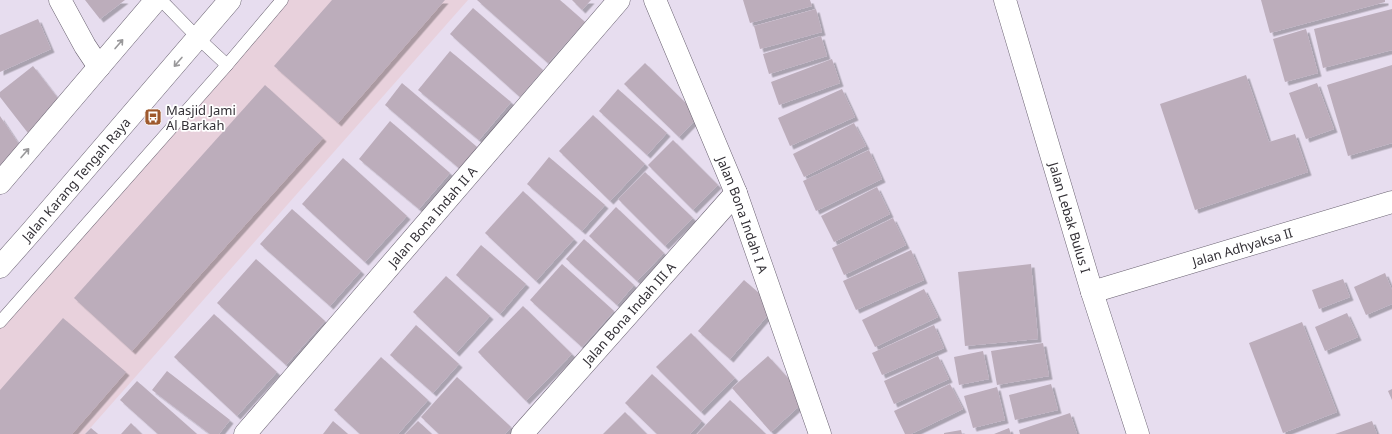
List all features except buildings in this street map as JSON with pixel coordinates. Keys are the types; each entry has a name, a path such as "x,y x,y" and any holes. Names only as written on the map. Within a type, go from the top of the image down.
{"street":[{"path":"60,0 84,46 99,67"},
{"path":"0,182 156,0"},
{"name":"Jalan Karang Tengah Raya","path":"0,267 230,0"},
{"name":"Jalan Bona Indah II A","path":"245,434 620,0"},
{"name":"Jalan Bona Indah I A","path":"655,0 736,193 816,431"},
{"name":"Jalan Lebak Bulus I","path":"1005,0 1092,292 1138,434"},
{"name":"Jalan Bona Indah III A","path":"522,434 736,193"},
{"name":"Jalan Adhyaksa II","path":"1092,292 1392,202"}],"lane":[{"path":"161,0 227,65"},
{"path":"0,322 227,65 282,0"}],"shaded area":[{"path":"278,0 468,0 85,434 0,434 0,321"}],"place":[{"name":"Masjid Jami Al Barkah","path":"153,117"}]}
